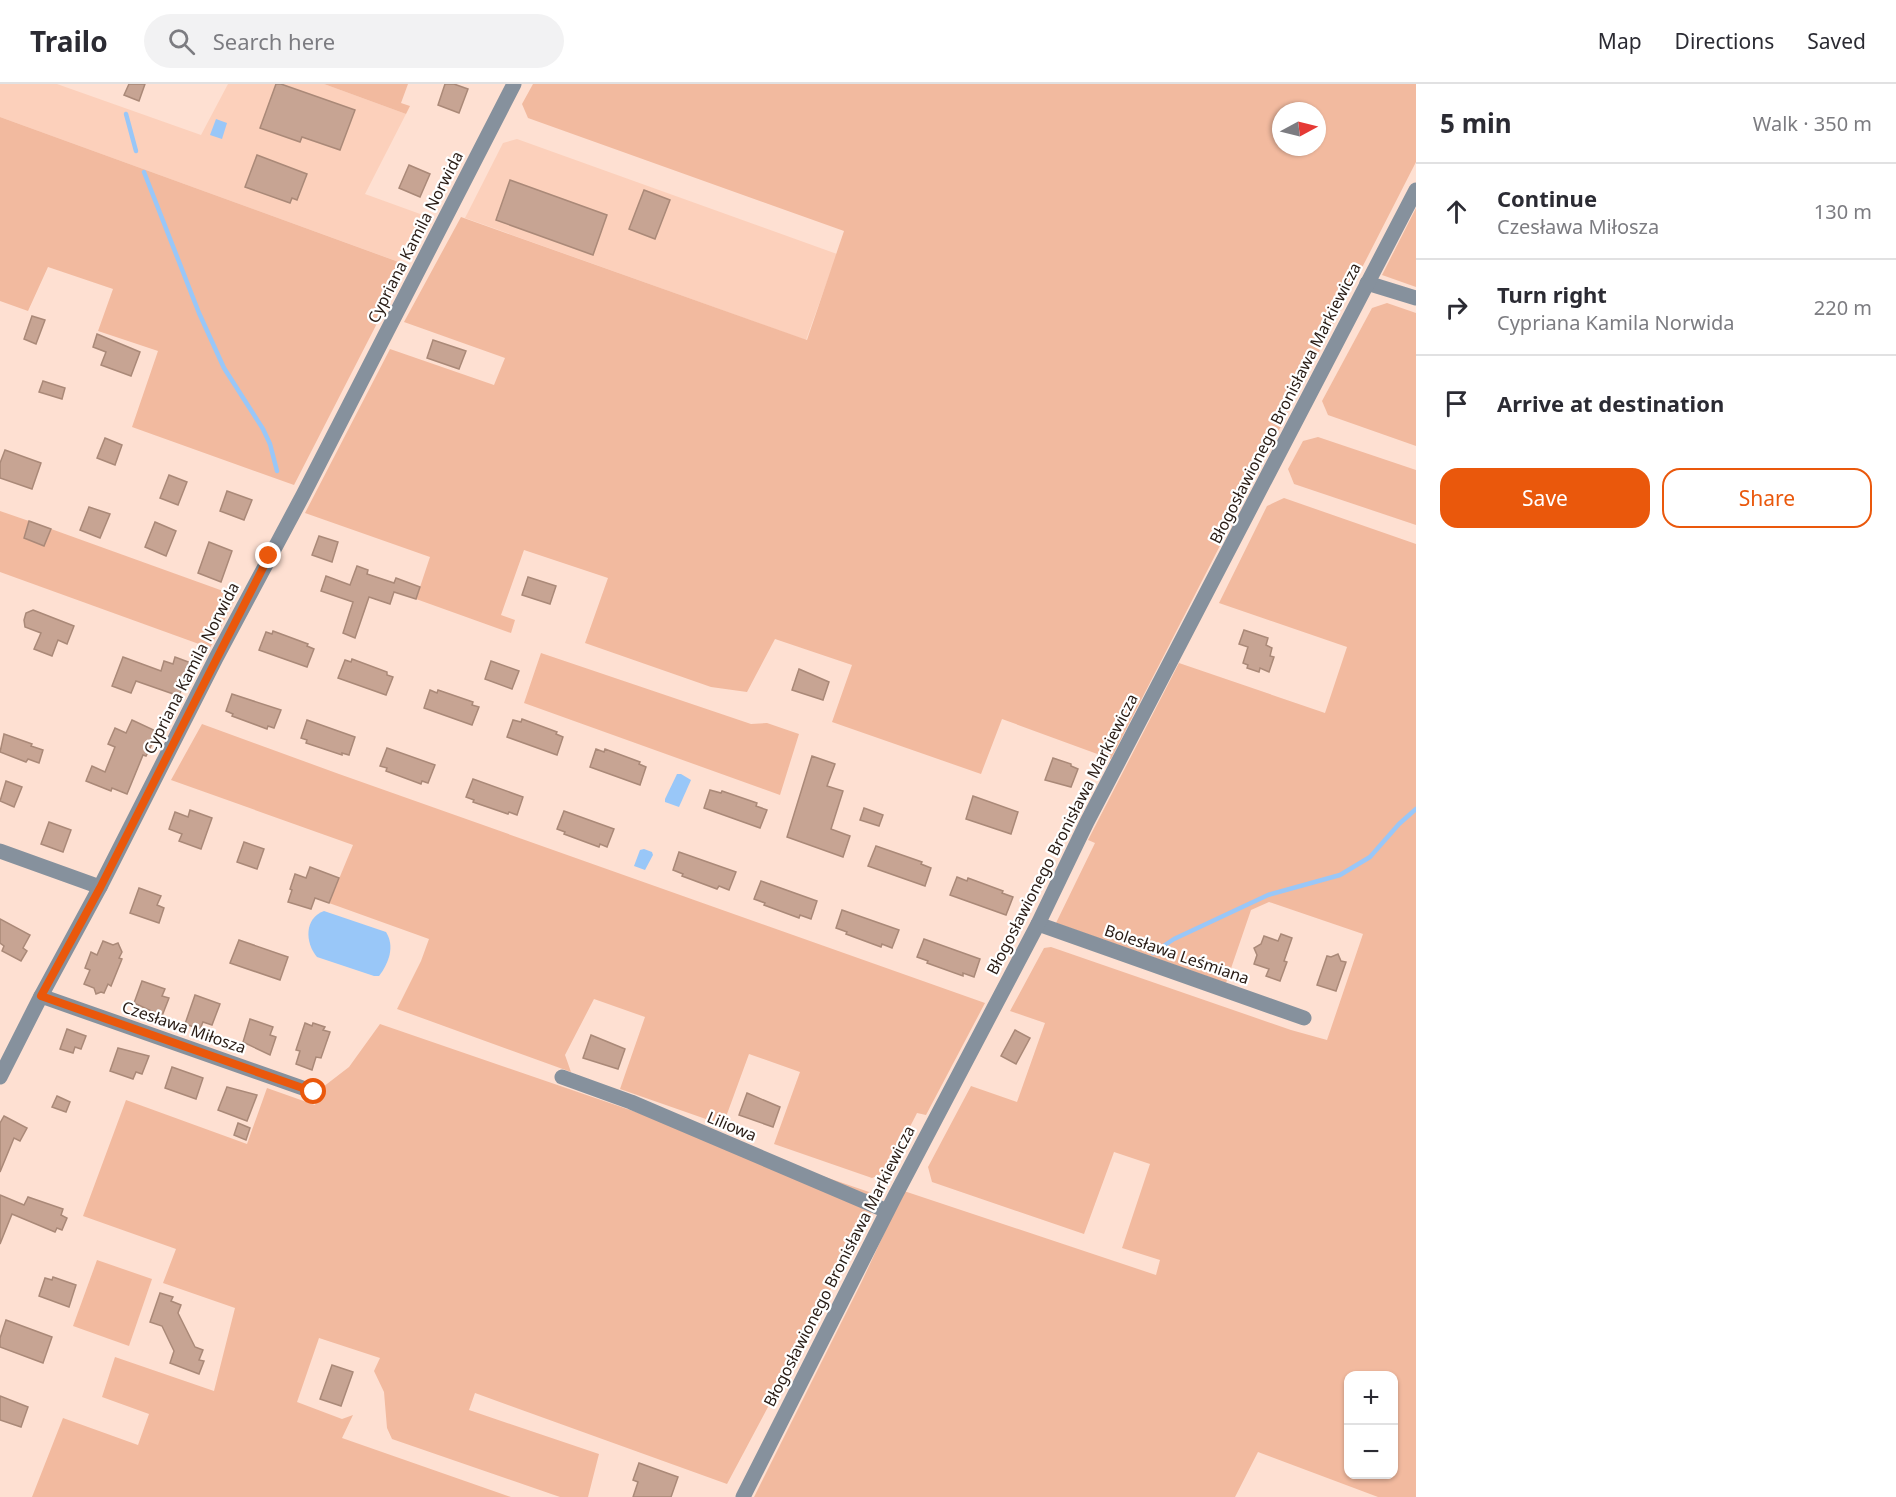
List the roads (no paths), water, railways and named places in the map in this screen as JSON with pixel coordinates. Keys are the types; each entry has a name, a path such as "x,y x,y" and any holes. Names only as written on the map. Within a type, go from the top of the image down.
{"street":[{"name":"Cypriana Kamila Norwida","path":"0,1077 100,888 216,658 303,495 514,84"},
{"name":"Błogosławionego Bronisława Markiewicza","path":"743,1497 887,1211 1038,924 1088,822 1416,189"},
{"path":"1367,283 1416,298"},
{"path":"0,851 100,888"},
{"name":"Bolesława Leśmiana","path":"1038,924 1304,1018"},
{"name":"Czesława Miłosza","path":"41,996 314,1092"},
{"name":"Liliowa","path":"562,1077 631,1102 887,1211"}],"water":[{"path":"216,119 227,123 222,139 210,135"},
{"path":"677,774 691,780 679,807 665,802"},
{"path":"640,850 652,852 653,855 645,870 634,866"},
{"path":"324,911 386,932 389,937 390,954 379,976 317,957 310,945 308,931 317,914"}],"waterway":[{"path":"126,114 136,151"},
{"path":"144,172 199,313 224,368 263,429 270,444 277,471"},
{"path":"1153,953 1174,939 1268,895 1340,875 1370,857 1399,824 1416,809"}]}
